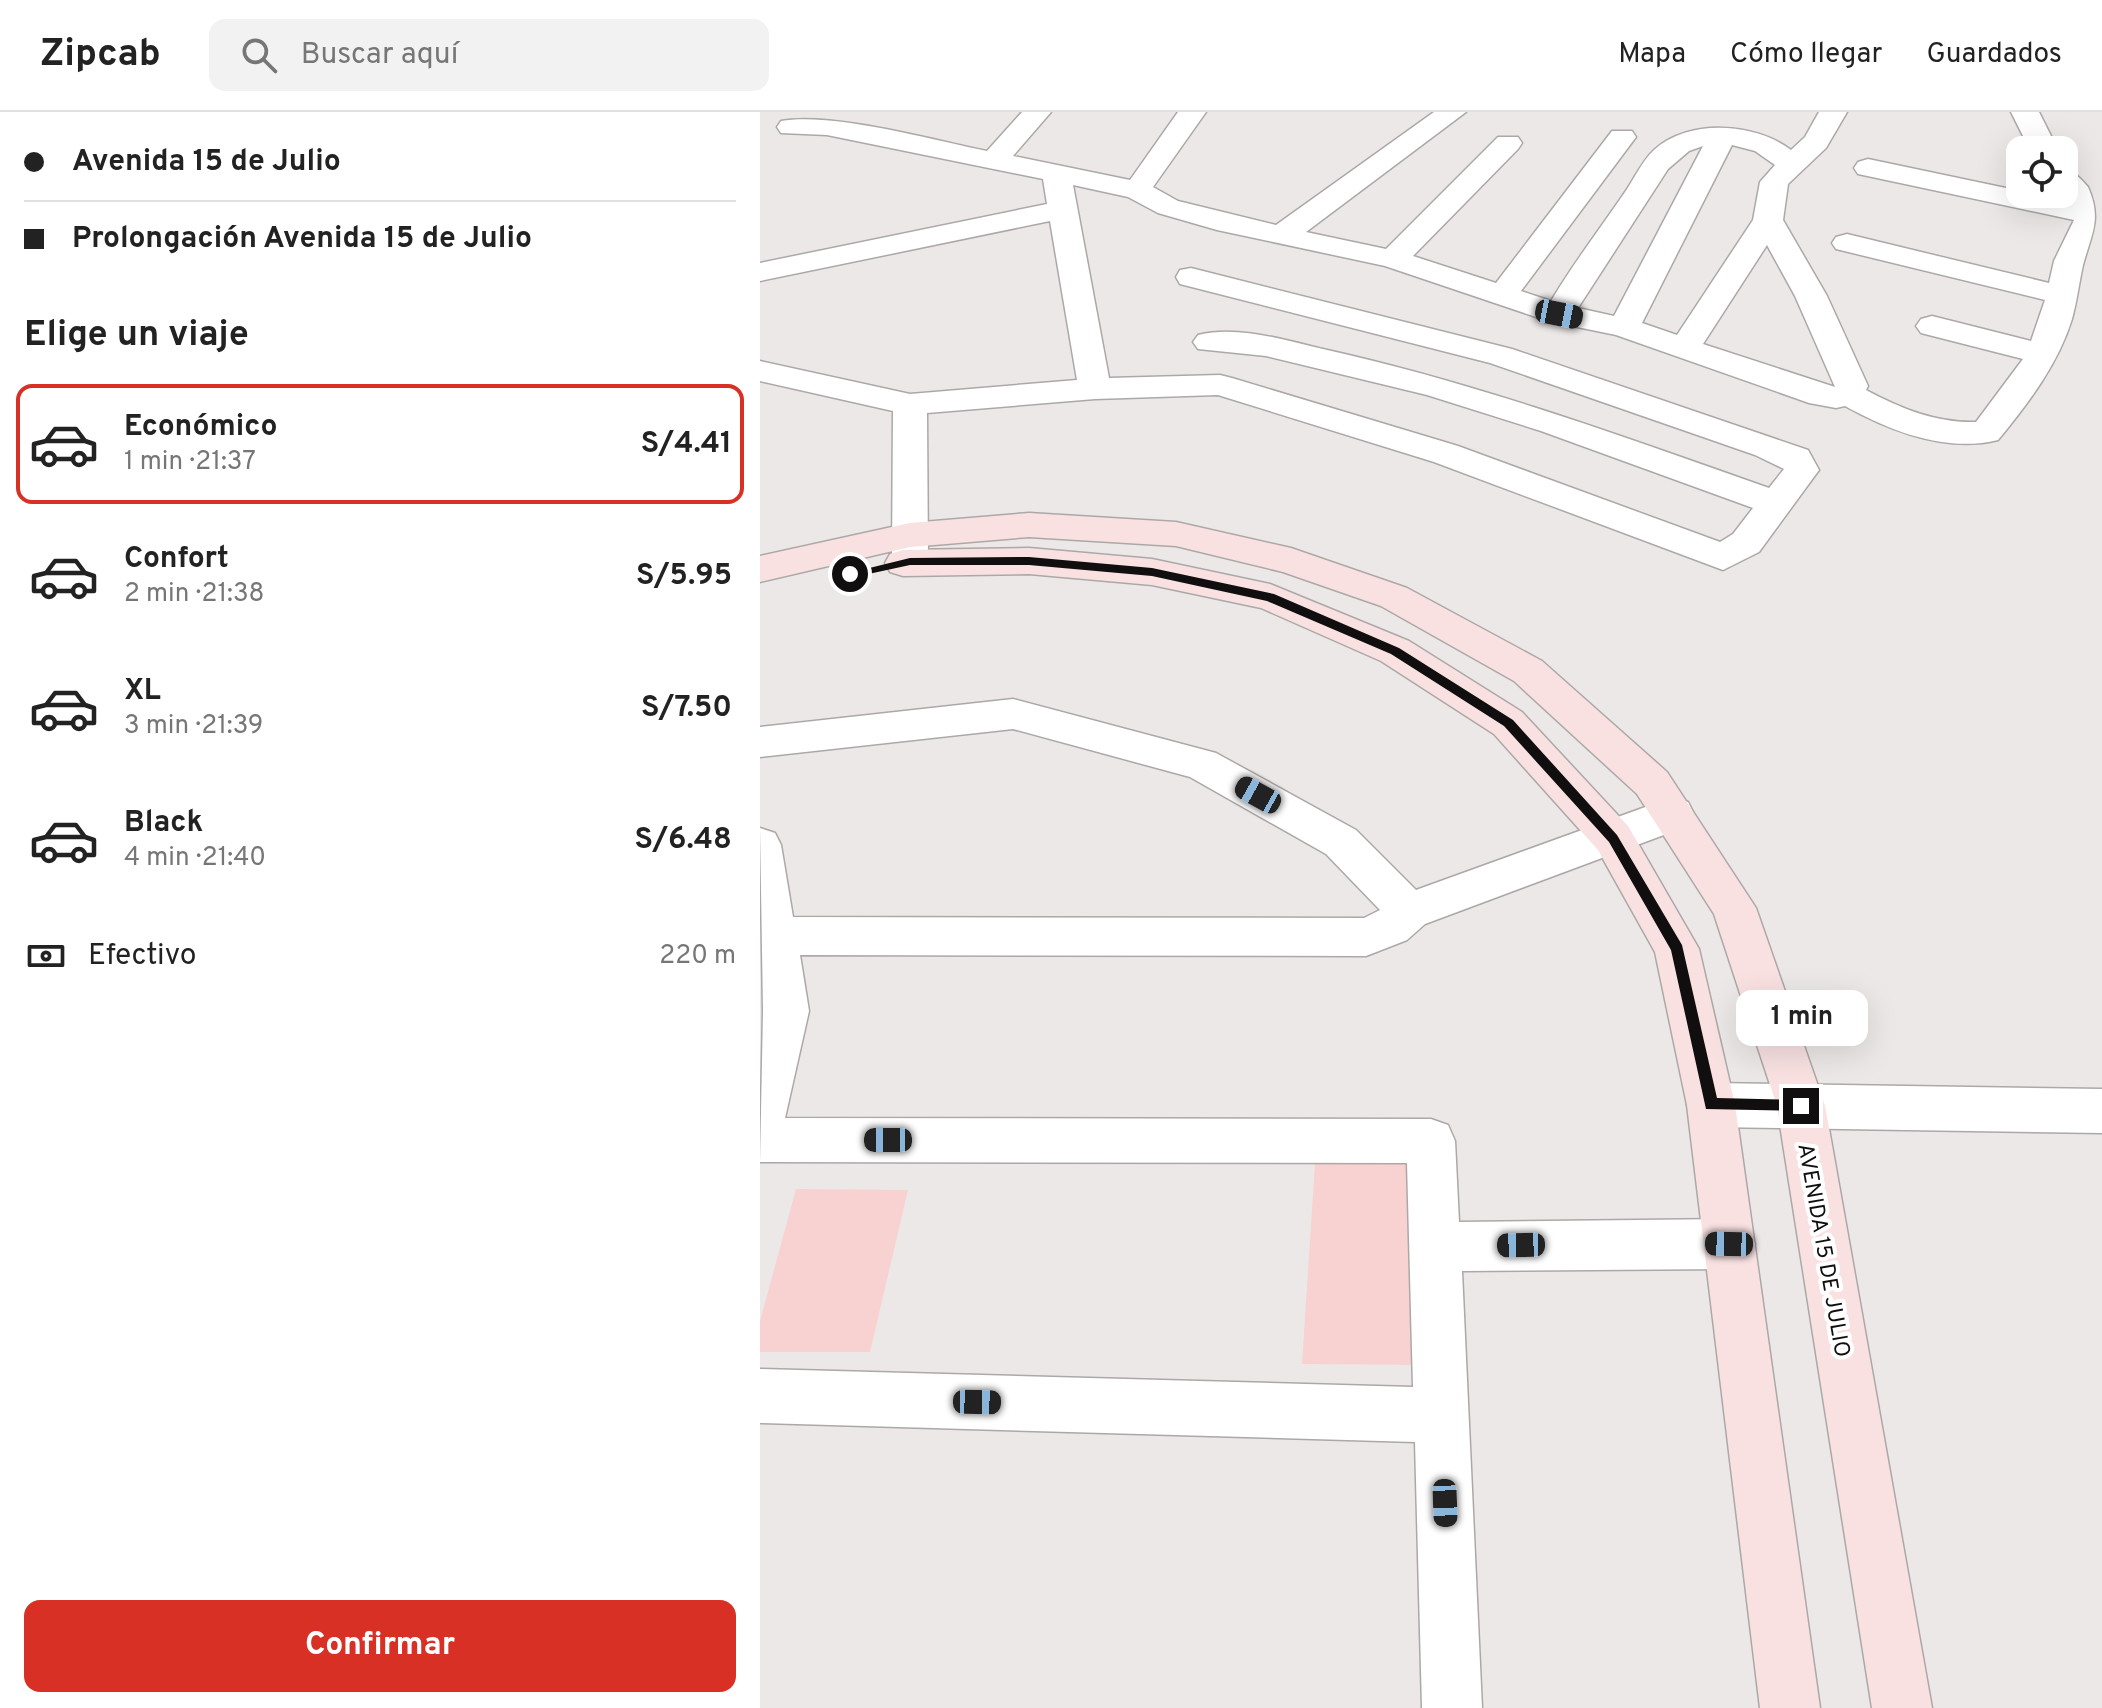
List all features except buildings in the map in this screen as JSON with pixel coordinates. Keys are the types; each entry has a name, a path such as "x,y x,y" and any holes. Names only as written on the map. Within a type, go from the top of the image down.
{"street":[{"path":"993,161 1037,112"},
{"path":"1137,190 1192,112"},
{"path":"1283,234 1452,112"},
{"path":"1746,112 1758,141"},
{"path":"1684,348 1768,220 1774,182 1816,142 1833,112"},
{"path":"2025,112 2037,136"},
{"path":"791,127 827,127 1137,190 1168,207 1393,259 1559,314 1624,327 1821,396 1836,398 1848,394 1852,386 1817,309 1768,220"},
{"path":"1559,314 1587,267 1666,153 1691,143 1740,136 1774,147 1790,164"},
{"path":"1502,296 1622,137"},
{"path":"1624,327 1722,137"},
{"path":"1393,259 1508,143"},
{"path":"1868,168 2088,214"},
{"path":"1056,174 1095,389"},
{"path":"1848,394 1893,419 1924,428 1957,435 1986,432 2009,405 2042,354 2069,261 2089,220 2086,202 2078,193"},
{"path":"1168,207 1186,256 1220,385"},
{"path":"760,272 1063,209"},
{"path":"1847,243 2061,295"},
{"path":"760,371 910,404 1095,389 1220,385 1446,454 1710,554 1734,553 1802,470 1796,458 1767,447 1501,356 1186,256"},
{"path":"1932,326 2042,354"},
{"path":"1209,342 1268,347 1376,369 1537,419 1777,504"},
{"path":"910,404 910,548"},
{"name":"AVENIDA 15 DE JULIO","path":"760,569 910,548 1029,525 1176,534 1291,561 1394,597 1528,671 1652,783 1734,908 1801,1106 1902,1708"},
{"name":"AVENIDA 15 DE JULIO","path":"760,593 910,548 1152,572 1270,597 1395,651 1508,723 1613,838 1677,949 1711,1105 1790,1708"},
{"path":"760,742 1013,714 1202,764 1341,842 1409,911"},
{"path":"774,936 1366,937 1391,927 1409,911 1673,814"},
{"path":"760,845 786,1011 760,1120"},
{"path":"1711,1105 2102,1111"},
{"path":"760,1140 1431,1141 1452,1708"},
{"path":"1434,1247 1729,1244"},
{"path":"760,1396 1441,1415"}],"shaded area":[{"path":"1316,1148 1424,1149 1421,1365 1302,1364"},
{"path":"796,1189 908,1190 870,1352 760,1352 760,1321"}],"route":[{"path":"850,574 910,561 1029,561 1152,572 1270,597 1395,651 1508,723 1613,838 1677,949 1711,1105 1801,1106"}]}
